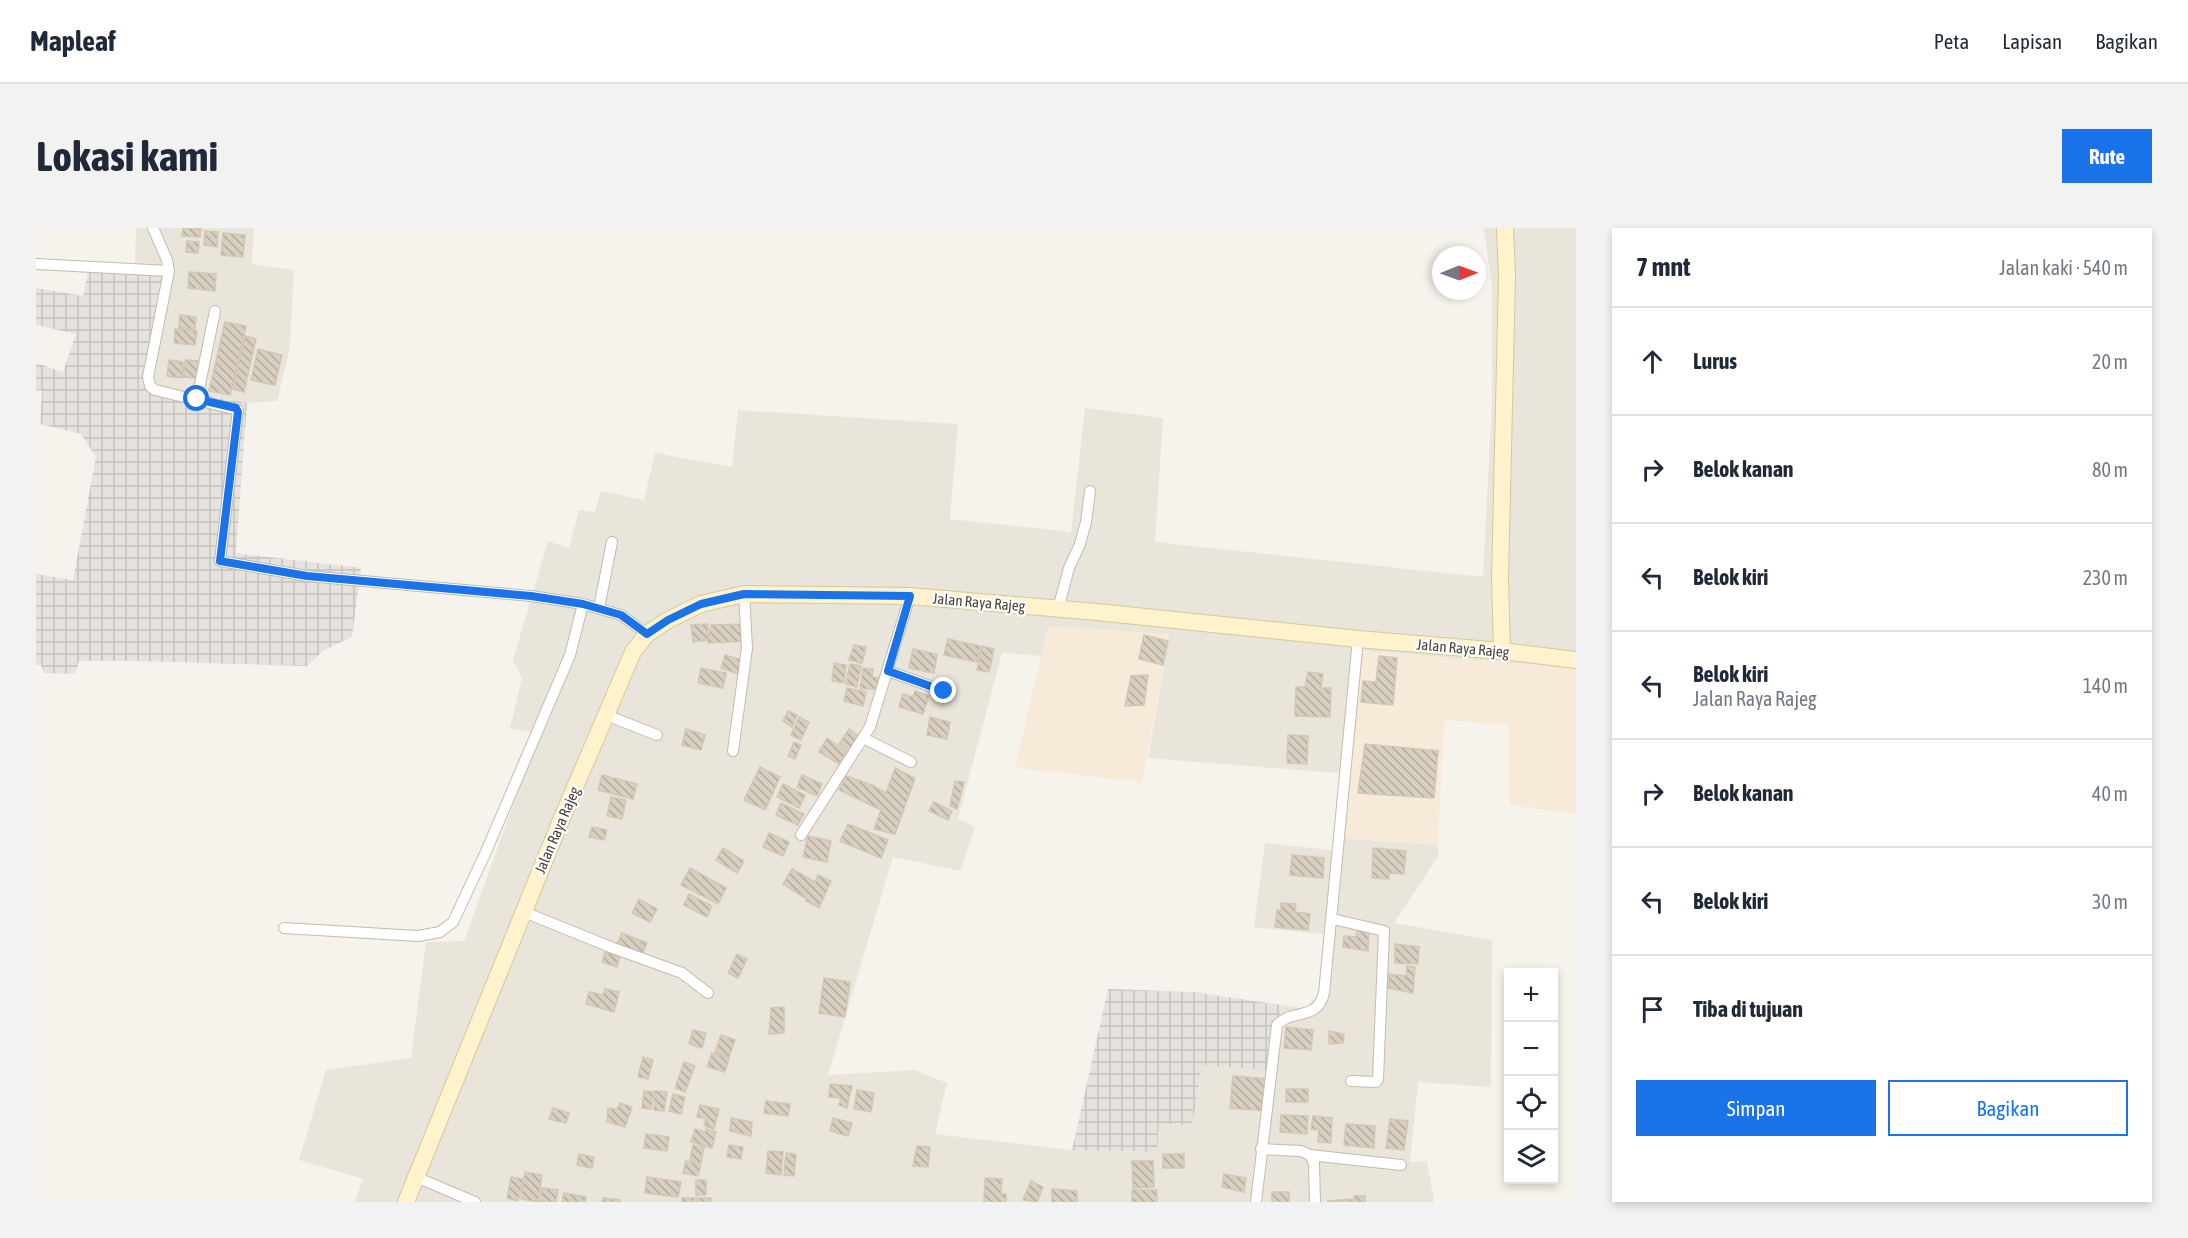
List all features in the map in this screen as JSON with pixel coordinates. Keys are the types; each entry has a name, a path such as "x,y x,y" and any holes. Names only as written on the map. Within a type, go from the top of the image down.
{"main road":[{"path":"1502,651 1500,579 1507,276 1505,228"},
{"name":"Jalan Raya Rajeg","path":"406,1202 633,652 647,634 668,620 701,604 744,594 910,596 1502,651 1576,660"}],"street":[{"path":"153,228 167,260 169,271 148,382 155,390 236,408 238,412 220,561 307,576 531,596 583,604 621,615 647,634"},
{"path":"36,264 169,271"},
{"path":"197,399 215,311"},
{"path":"1058,609 1069,568 1080,544 1086,522 1090,491"},
{"path":"599,608 612,542"},
{"path":"733,751 747,648 744,594"},
{"path":"801,835 870,727 910,596"},
{"path":"284,928 418,936 440,932 453,922 485,854 570,655 583,604"},
{"path":"1256,1202 1277,1025 1281,1021 1313,1011 1322,1004 1333,919 1358,639"},
{"path":"888,671 944,691"},
{"path":"606,715 657,735"},
{"path":"863,738 911,762"},
{"path":"524,912 682,973 708,993"},
{"path":"1333,919 1384,931 1378,1079 1376,1082 1351,1081"},
{"path":"1261,1149 1301,1151 1310,1155 1401,1165"},
{"path":"1310,1155 1314,1163 1315,1202"},
{"path":"416,1177 475,1202"}],"shaded area":[{"path":"136,228 254,228 252,264 294,270 290,348 277,401 247,403 144,383 135,265"},
{"path":"1484,228 1576,228 1576,668 1360,651 1348,774 1148,758 1169,635 1049,626 1043,656 1002,653 958,819 975,827 960,871 893,857 828,1075 914,1070 947,1083 935,1134 1072,1150 1157,1152 1159,1123 1192,1126 1202,1065 1272,1071 1281,1005 1305,1009 1322,990 1328,935 1254,927 1265,843 1340,851 1342,838 1438,845 1438,856 1394,923 1492,940 1491,1087 1418,1082 1410,1162 1427,1161 1434,1202 355,1202 363,1179 299,1160 326,1070 411,1058 426,942 464,941 539,733 510,728 522,678 513,660 548,541 569,548 579,510 595,512 601,491 644,500 655,453 732,467 738,410 958,424 950,519 1071,532 1085,408 1163,418 1155,542 1483,577 1492,401 1492,288"},
{"path":"90,264 164,268 144,383 247,403 236,553 361,568 352,637 324,650 307,666 79,661 75,674 44,673 41,665 36,665 36,574 73,580 96,457 81,434 40,424 42,391 36,390 36,363 63,372 76,334 36,325 36,288 83,296"},
{"path":"1048,626 1169,634 1142,782 1015,768"},
{"path":"1360,651 1576,668 1576,814 1510,805 1509,725 1444,720 1438,845 1342,838"},
{"path":"1108,989 1195,992 1281,1005 1272,1071 1202,1065 1192,1126 1159,1123 1157,1152 1072,1150"}],"building":[{"path":"183,228 201,229 200,237 182,236"},
{"path":"205,231 218,232 217,247 204,245"},
{"path":"223,233 245,235 243,257 221,255"},
{"path":"187,241 199,242 198,253 186,252"},
{"path":"189,272 216,274 215,291 188,288"},
{"path":"180,315 196,317 195,330 179,328"},
{"path":"225,322 246,326 230,395 209,391"},
{"path":"175,329 197,331 195,345 174,343"},
{"path":"245,336 256,339 244,392 233,389"},
{"path":"258,349 282,355 275,385 251,380"},
{"path":"169,360 183,362 182,378 167,376"},
{"path":"185,360 198,361 196,378 183,377"},
{"path":"708,624 708,640 693,642 691,625"},
{"path":"744,624 746,641 708,643 711,625"},
{"path":"1144,635 1168,641 1163,665 1139,659"},
{"path":"948,639 980,646 977,662 944,655"},
{"path":"854,645 866,647 862,663 849,660"},
{"path":"982,646 994,649 989,672 977,670"},
{"path":"913,649 937,654 934,673 909,668"},
{"path":"725,655 742,660 738,674 721,668"},
{"path":"1379,656 1397,658 1393,705 1361,702 1363,681 1376,682"},
{"path":"834,663 846,665 844,683 832,681"},
{"path":"850,664 861,666 857,687 846,684"},
{"path":"701,668 726,673 723,688 698,683"},
{"path":"863,668 873,669 872,677 878,678 877,689 860,689"},
{"path":"1308,672 1323,674 1321,688 1331,688 1330,717 1295,716 1296,687 1305,687"},
{"path":"1148,675 1144,705 1125,706 1131,676"},
{"path":"847,688 866,692 863,706 844,701"},
{"path":"915,691 929,696 923,714 899,707 903,694 913,697"},
{"path":"788,711 797,715 792,727 783,721"},
{"path":"799,717 809,722 801,740 791,735"},
{"path":"930,717 950,722 947,739 927,735"},
{"path":"686,729 705,735 701,750 682,745"},
{"path":"849,729 861,737 851,752 839,744"},
{"path":"1288,735 1308,736 1307,764 1287,763"},
{"path":"827,738 847,752 839,764 819,752"},
{"path":"794,742 801,745 795,759 788,756"},
{"path":"1365,744 1438,751 1434,798 1358,793"},
{"path":"760,767 780,777 765,810 744,800"},
{"path":"895,768 915,778 895,834 874,829 881,810 839,790 846,776 872,785 886,793"},
{"path":"602,775 637,784 633,799 598,790"},
{"path":"802,775 822,784 817,796 797,787"},
{"path":"955,781 964,782 957,809 950,806"},
{"path":"783,784 805,795 799,808 777,797"},
{"path":"611,797 626,800 622,819 607,816"},
{"path":"934,802 952,811 948,820 929,811"},
{"path":"781,803 804,814 798,825 776,815"},
{"path":"848,824 888,840 881,858 840,841"},
{"path":"592,827 607,830 604,840 589,837"},
{"path":"769,833 789,842 783,856 763,847"},
{"path":"808,836 831,841 827,862 803,857"},
{"path":"723,848 744,861 737,873 716,860"},
{"path":"1373,848 1406,851 1404,874 1389,873 1389,879 1372,878"},
{"path":"1292,855 1324,858 1323,878 1290,875"},
{"path":"690,868 726,888 718,904 681,885"},
{"path":"792,869 815,882 818,875 831,881 819,908 783,884"},
{"path":"689,894 712,906 707,917 684,905"},
{"path":"639,899 657,909 650,922 632,913"},
{"path":"1281,903 1296,904 1295,912 1310,914 1308,930 1275,927 1277,910 1281,911"},
{"path":"1357,930 1369,932 1368,951 1343,947 1344,936 1356,937"},
{"path":"622,933 647,943 641,957 616,946"},
{"path":"1395,944 1419,947 1418,964 1395,963"},
{"path":"605,952 620,956 617,967 602,962"},
{"path":"737,954 747,959 738,978 728,973"},
{"path":"1407,966 1415,967 1413,993 1388,988 1389,974 1406,976"},
{"path":"824,978 850,982 845,1017 819,1013"},
{"path":"605,989 619,992 614,1012 586,1004 589,992 603,995"},
{"path":"784,1007 784,1033 769,1034 771,1008"},
{"path":"1286,1027 1313,1030 1311,1050 1284,1048"},
{"path":"693,1030 706,1033 702,1048 689,1044"},
{"path":"1329,1031 1344,1034 1343,1043 1329,1044"},
{"path":"721,1035 735,1040 729,1057 715,1052"},
{"path":"712,1053 729,1058 725,1072 707,1067"},
{"path":"643,1057 653,1060 648,1079 638,1077"},
{"path":"684,1062 695,1066 685,1092 675,1088"},
{"path":"1233,1076 1268,1079 1266,1111 1230,1108"},
{"path":"830,1084 852,1086 847,1108 839,1105 841,1098 829,1097"},
{"path":"1286,1089 1308,1089 1308,1102 1286,1102"},
{"path":"857,1090 874,1093 871,1112 854,1109"},
{"path":"644,1091 654,1092 651,1109 642,1108"},
{"path":"655,1091 667,1092 664,1111 654,1110"},
{"path":"673,1094 685,1097 681,1114 669,1111"},
{"path":"766,1101 790,1104 788,1116 764,1113"},
{"path":"620,1103 632,1107 625,1127 607,1122 608,1108 617,1109"},
{"path":"700,1105 719,1109 714,1129 704,1126 706,1119 697,1117"},
{"path":"553,1108 569,1113 566,1123 549,1119"},
{"path":"1281,1115 1308,1116 1307,1134 1280,1132"},
{"path":"1313,1116 1332,1118 1331,1143 1318,1142 1319,1128 1318,1130 1311,1129"},
{"path":"731,1118 752,1122 751,1136 730,1131"},
{"path":"833,1118 852,1123 848,1136 830,1131"},
{"path":"1390,1119 1408,1121 1404,1150 1386,1148"},
{"path":"1346,1124 1375,1126 1374,1148 1344,1145"},
{"path":"695,1129 716,1132 712,1148 691,1142"},
{"path":"646,1134 669,1137 667,1151 644,1148"},
{"path":"693,1145 704,1147 701,1163 690,1161"},
{"path":"729,1145 743,1147 741,1159 727,1157"},
{"path":"917,1146 930,1147 928,1167 913,1166"},
{"path":"768,1151 783,1152 781,1175 766,1173"},
{"path":"786,1153 796,1154 794,1176 784,1175"},
{"path":"579,1154 594,1157 592,1168 577,1165"},
{"path":"1163,1154 1184,1154 1184,1168 1163,1168"},
{"path":"686,1161 701,1165 698,1176 683,1173"},
{"path":"1132,1161 1153,1161 1154,1187 1133,1188"},
{"path":"525,1172 542,1175 538,1202 521,1199"},
{"path":"1224,1174 1246,1178 1244,1192 1222,1187"},
{"path":"511,1177 523,1179 518,1201 507,1198"},
{"path":"647,1177 681,1182 678,1197 645,1193"},
{"path":"985,1178 1002,1179 1001,1194 1006,1194 1006,1202 984,1202"},
{"path":"696,1180 706,1180 706,1195 696,1195"},
{"path":"1031,1181 1043,1187 1037,1202 1023,1200"},
{"path":"542,1188 558,1190 556,1202 540,1202"},
{"path":"1052,1189 1077,1191 1077,1202 1052,1202"},
{"path":"1132,1190 1157,1190 1157,1202 1132,1202"},
{"path":"1272,1192 1289,1192 1289,1202 1272,1202"},
{"path":"564,1193 586,1197 585,1202 562,1202"},
{"path":"1354,1196 1365,1196 1365,1202 1354,1202"},
{"path":"603,1198 620,1200 620,1202 602,1202"},
{"path":"682,1198 694,1198 693,1202 682,1202"},
{"path":"696,1198 711,1198 711,1202 696,1202"},
{"path":"1352,1199 1352,1202 1328,1202 1328,1201"}],"route":[{"path":"197,399 236,408 238,412 220,561 307,576 531,596 583,604 621,615 647,634 668,620 701,604 744,594 910,596 888,671 944,691"}]}
